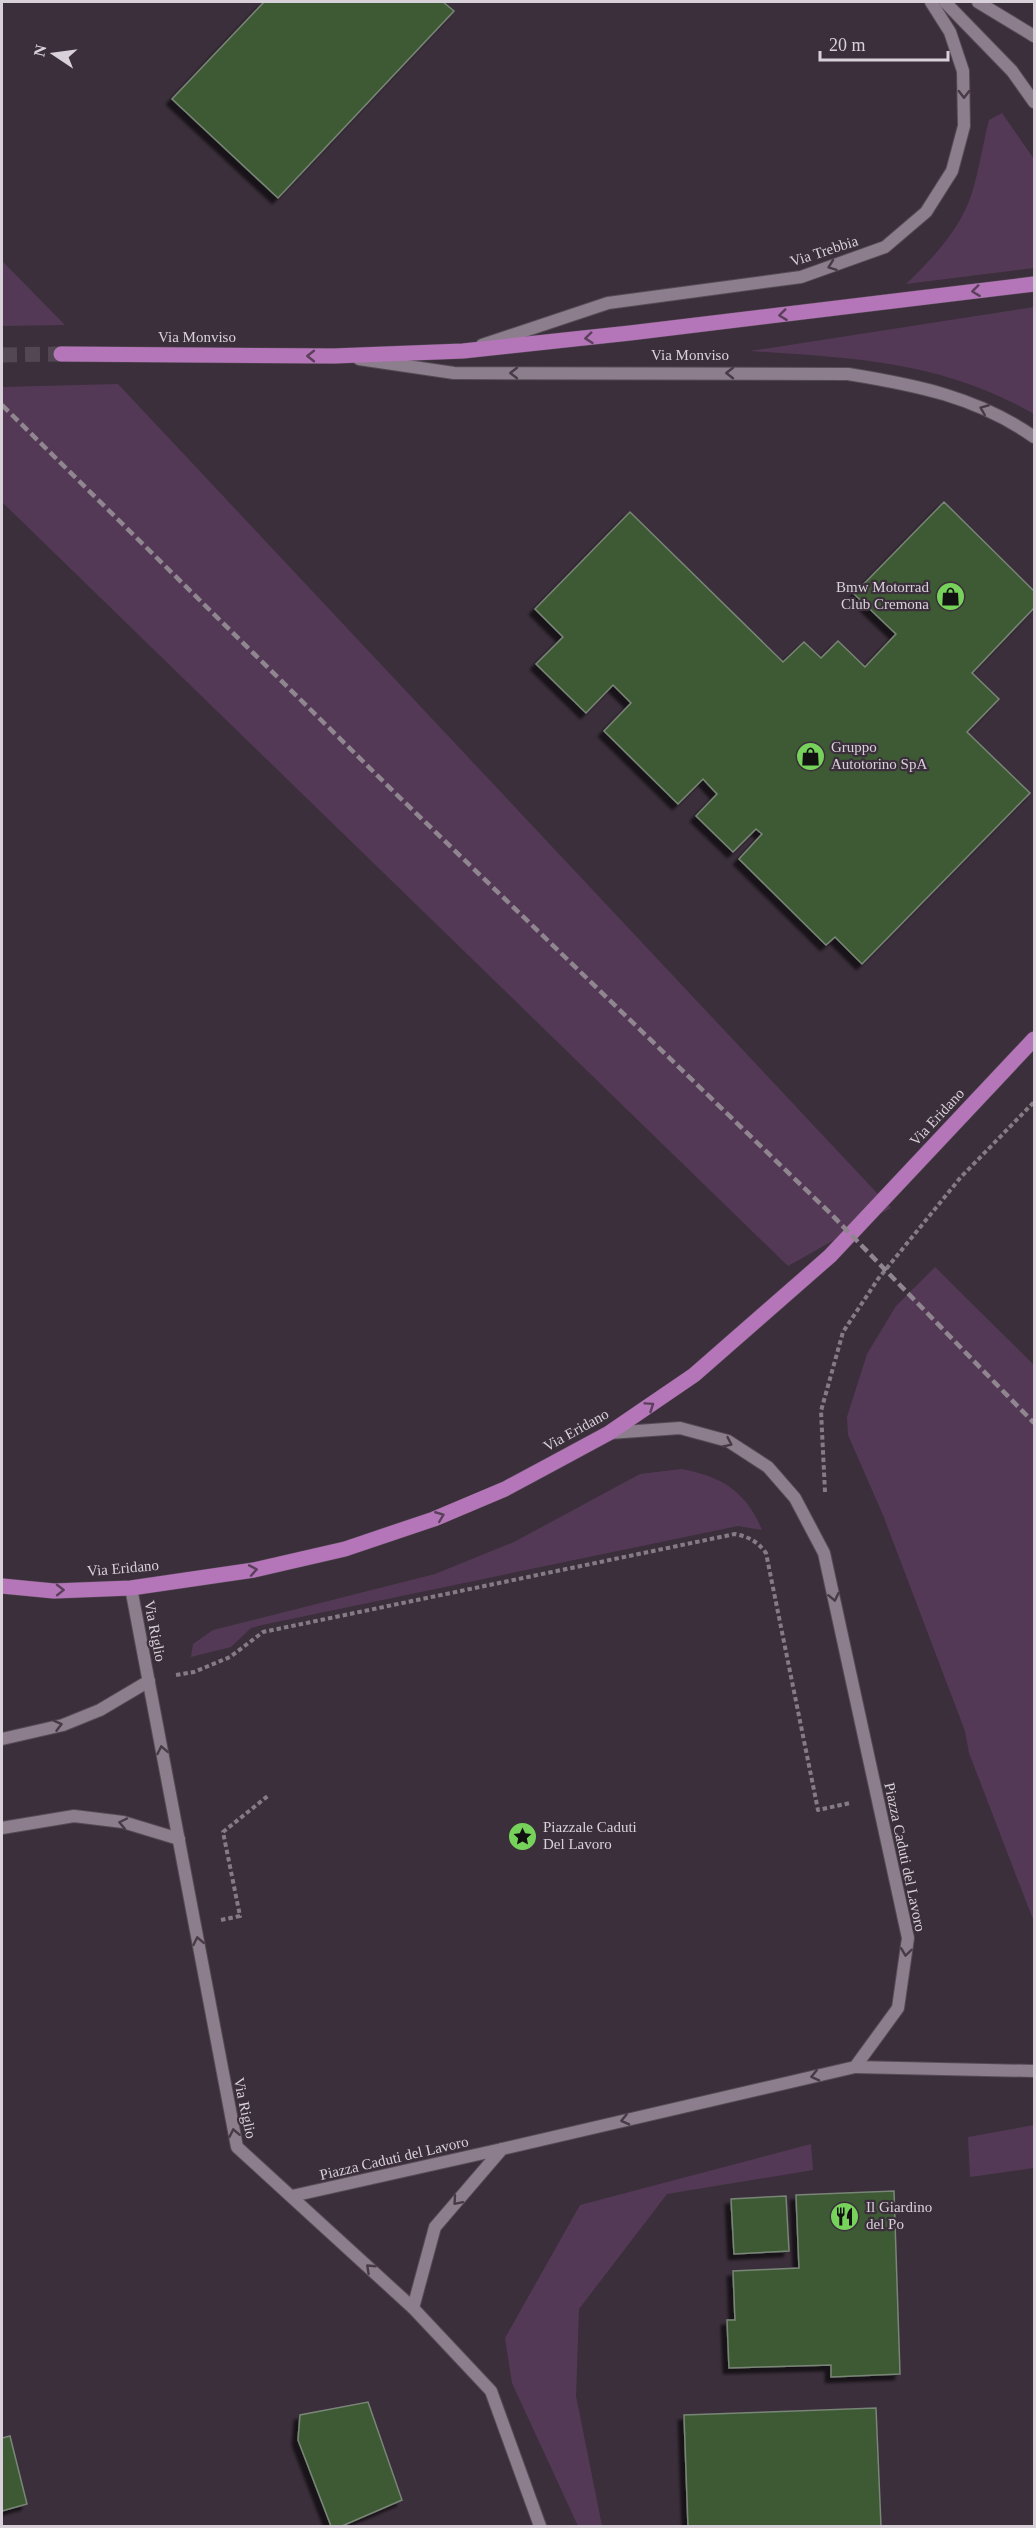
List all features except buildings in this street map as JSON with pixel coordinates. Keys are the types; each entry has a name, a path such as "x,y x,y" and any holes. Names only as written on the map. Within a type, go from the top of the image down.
{"main road":[{"name":"Via Monviso","path":"61,354 334,356 463,351 642,332 1035,284"},
{"name":"Via Eridano","path":"2,1586 54,1591 131,1588 255,1570 345,1550 434,1519 505,1489 609,1433 694,1375 830,1256 1035,1039"}],"street":[{"name":"Via Trebbia","path":"463,351 608,303 801,277 885,247 926,212 952,171 964,126 963,71 950,32 931,2"},
{"path":"945,2 1012,71 1035,102"},
{"path":"978,2 1035,36"},
{"name":"Via Monviso","path":"334,356 454,373 848,374 909,384 963,400 1007,418 1035,437"},
{"name":"Piazza Caduti del Lavoro","path":"292,2196 855,2067 898,2008 908,1938 824,1553 795,1498 768,1467 728,1441 680,1428 609,1433"},
{"name":"Via Riglio","path":"131,1588 237,2147 413,2308 491,2391 540,2526"},
{"path":"2,1739 63,1725 100,1710 149,1681"},
{"path":"2,1828 74,1816 123,1822 179,1839"},
{"path":"855,2067 1035,2071"},
{"path":"413,2308 435,2227 502,2149"}],"path":[{"path":"826,1494 821,1411 843,1332 878,1279 961,1178 1035,1102"},
{"path":"149,1681 194,1672 230,1657 263,1632 735,1534 759,1543 766,1553 818,1809 877,1798"},
{"path":"195,1925 240,1916 223,1832 269,1795"}],"shaded area":[{"path":"1002,113 1034,159 1034,268 906,284 936,254 960,219 972,193 989,120"},
{"path":"2,261 65,325 2,326"},
{"path":"1034,307 1034,414 999,396 965,383 897,365 826,356 750,351"},
{"path":"118,384 891,1208 788,1266 2,502 2,387"},
{"path":"935,1267 1034,1365 1034,1922 969,1753 965,1731 883,1515 848,1435 847,1417 867,1354 896,1306"},
{"path":"681,1469 720,1481 740,1495 756,1516 762,1530 738,1526 262,1625 251,1628 231,1647 191,1657 193,1644 213,1630 435,1574 514,1542 640,1474"},
{"path":"1034,2125 1034,2168 970,2177 968,2137"},
{"path":"811,2144 813,2170 667,2194 579,2309 576,2396 602,2526 578,2526 512,2383 505,2338 580,2205"}],"tunnel":[{"path":"2,355 61,354"}],"railway":[{"path":"2,405 393,791 830,1213 1034,1423"}],"place":[{"name":"Bmw Motorrad Club Cremona","path":"950,596"},
{"name":"Gruppo Autotorino SpA","path":"810,756"},
{"name":"Piazzale Caduti Del Lavoro","path":"522,1836"},
{"name":"Il Giardino del Po","path":"845,2216"}]}
